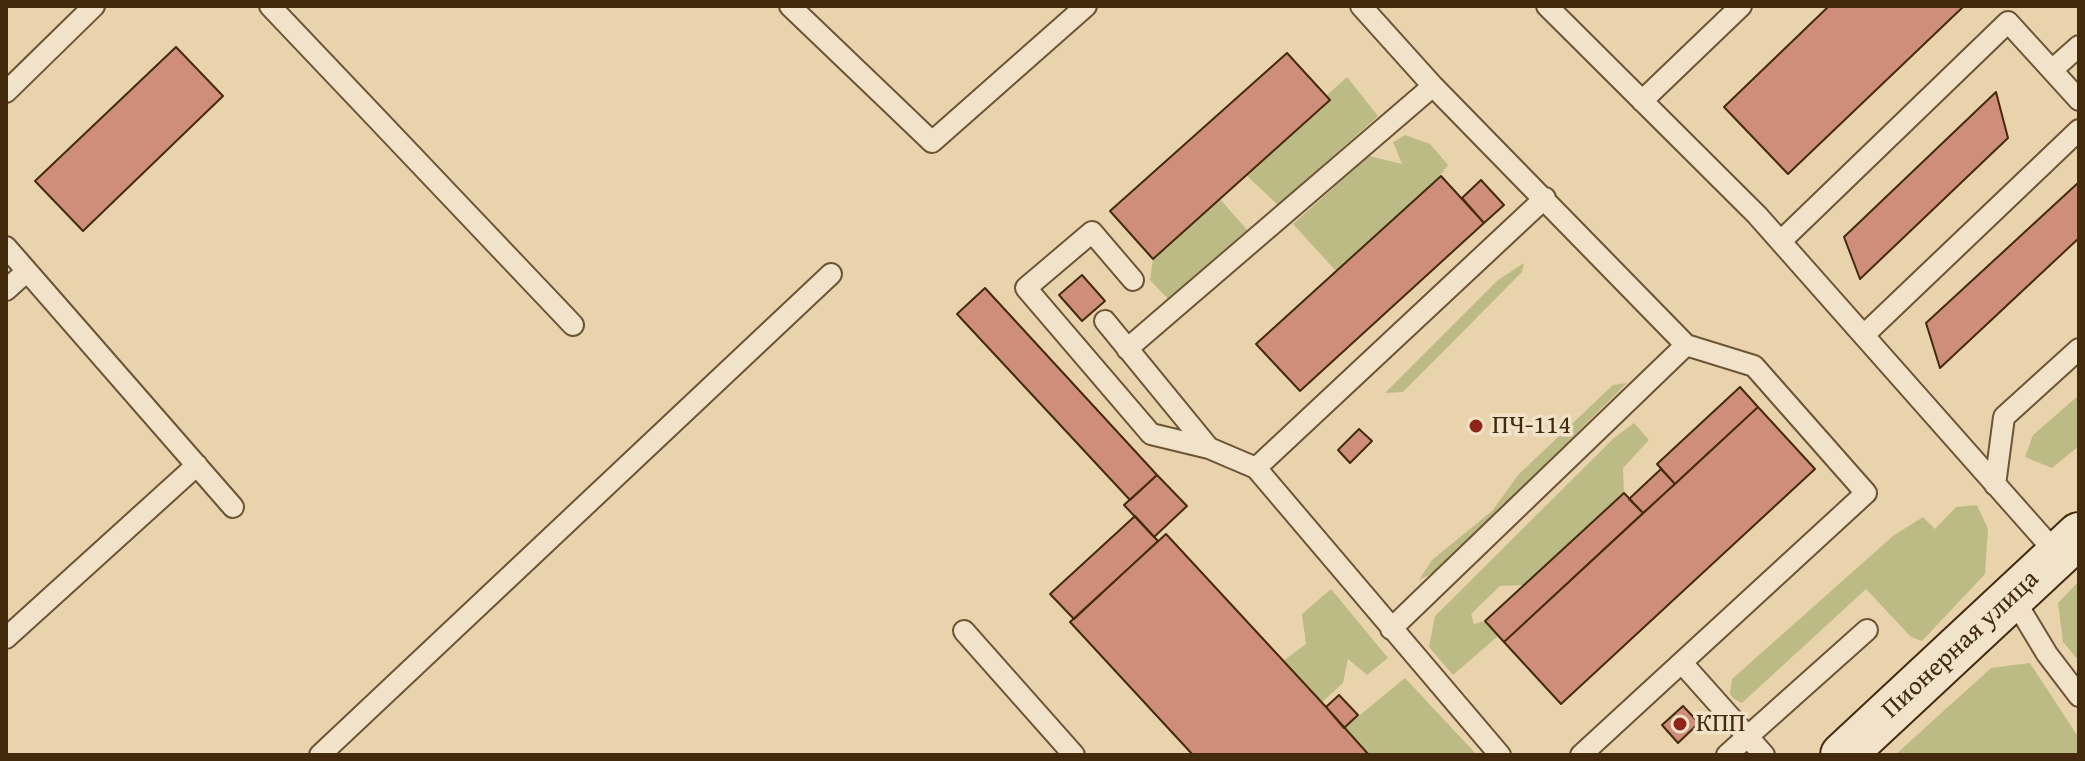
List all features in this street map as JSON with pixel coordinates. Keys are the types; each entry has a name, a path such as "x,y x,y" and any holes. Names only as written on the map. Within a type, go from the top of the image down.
{"main road":[{"name":"Пионерная улица","path":"1843,755 2068,545"}],"lane":[{"path":"6,92 94,6"},
{"path":"270,6 573,325"},
{"path":"790,6 932,142 1086,6"},
{"path":"1361,6 1433,86 1686,345 1754,366 1866,493 1581,755"},
{"path":"1547,6 1781,241 1995,485 2068,545"},
{"path":"1642,101 1741,6"},
{"path":"1781,241 2008,22 2079,100"},
{"path":"2052,70 2079,46"},
{"path":"1127,349 1433,86"},
{"path":"1864,335 2079,130"},
{"path":"1256,468 1545,198"},
{"path":"1133,280 1092,232 1026,288 1151,434 1209,448 1256,468 1500,755"},
{"path":"6,247 233,507"},
{"path":"6,290 27,271"},
{"path":"320,755 831,274"},
{"path":"1105,321 1209,448"},
{"path":"1391,629 1686,345"},
{"path":"1995,485 2004,417 2079,349"},
{"path":"6,638 197,465"},
{"path":"2012,596 2047,654 2079,696"},
{"path":"1727,755 1867,630"},
{"path":"964,631 1074,755"},
{"path":"1682,663 1764,755"}],"shaded area":[{"path":"1347,77 1378,116 1278,205 1246,175 1329,101 1326,96"},
{"path":"1405,135 1430,144 1448,165 1437,179 1336,271 1293,224 1369,156 1402,164 1393,142"},
{"path":"1220,199 1247,230 1168,299 1150,280 1153,259"},
{"path":"1524,263 1522,272 1403,392 1385,393 1498,280"},
{"path":"1627,383 1437,571 1419,580 1432,560 1492,511 1519,474 1613,385"},
{"path":"2079,395 2079,446 2052,468 2025,457 2033,435"},
{"path":"1634,423 1649,440 1623,468 1624,493 1524,585 1500,586 1471,614 1474,624 1485,621 1498,636 1453,675 1429,647 1435,616 1614,438"},
{"path":"1977,505 1988,529 1985,574 1922,641 1911,637 1866,589 1742,703 1730,694 1732,679 1893,536 1923,517 1935,529 1956,507"},
{"path":"2079,581 2079,661 2063,642 2058,603"},
{"path":"1331,589 1388,658 1367,675 1348,659 1343,683 1321,703 1283,661 1306,644 1302,614"},
{"path":"2030,663 2079,738 2079,755 1895,755 1991,668"},
{"path":"1405,678 1477,755 1369,755 1344,728"}],"building":[{"path":"1829,6 1964,6 1788,174 1724,107"},
{"path":"176,47 223,96 83,231 35,181"},
{"path":"1287,53 1330,100 1153,259 1110,211"},
{"path":"1996,92 2008,138 1860,279 1844,237"},
{"path":"1441,176 1484,223 1300,391 1256,344"},
{"path":"1481,180 1504,205 1484,223 1462,198"},
{"path":"2079,182 2079,238 1940,368 1926,323"},
{"path":"1082,275 1105,301 1082,321 1059,295"},
{"path":"985,288 1157,475 1130,500 957,314"},
{"path":"1740,387 1758,407 1675,484 1657,464"},
{"path":"1758,407 1815,469 1561,704 1504,642"},
{"path":"1359,429 1372,441 1350,463 1338,450"},
{"path":"1661,469 1675,484 1643,513 1629,499"},
{"path":"1157,475 1187,506 1154,537 1124,505"},
{"path":"1624,493 1643,513 1504,642 1485,621"},
{"path":"1135,516 1158,541 1074,619 1050,594"},
{"path":"1166,534 1369,755 1193,755 1070,622"},
{"path":"1339,695 1358,715 1344,728 1326,707"},
{"name":"КПП","path":"1683,706 1699,723 1678,743 1662,725"}],"place":[{"name":"ПЧ-114","path":"1476,426"},
{"name":"КПП","path":"1680,724"}]}
